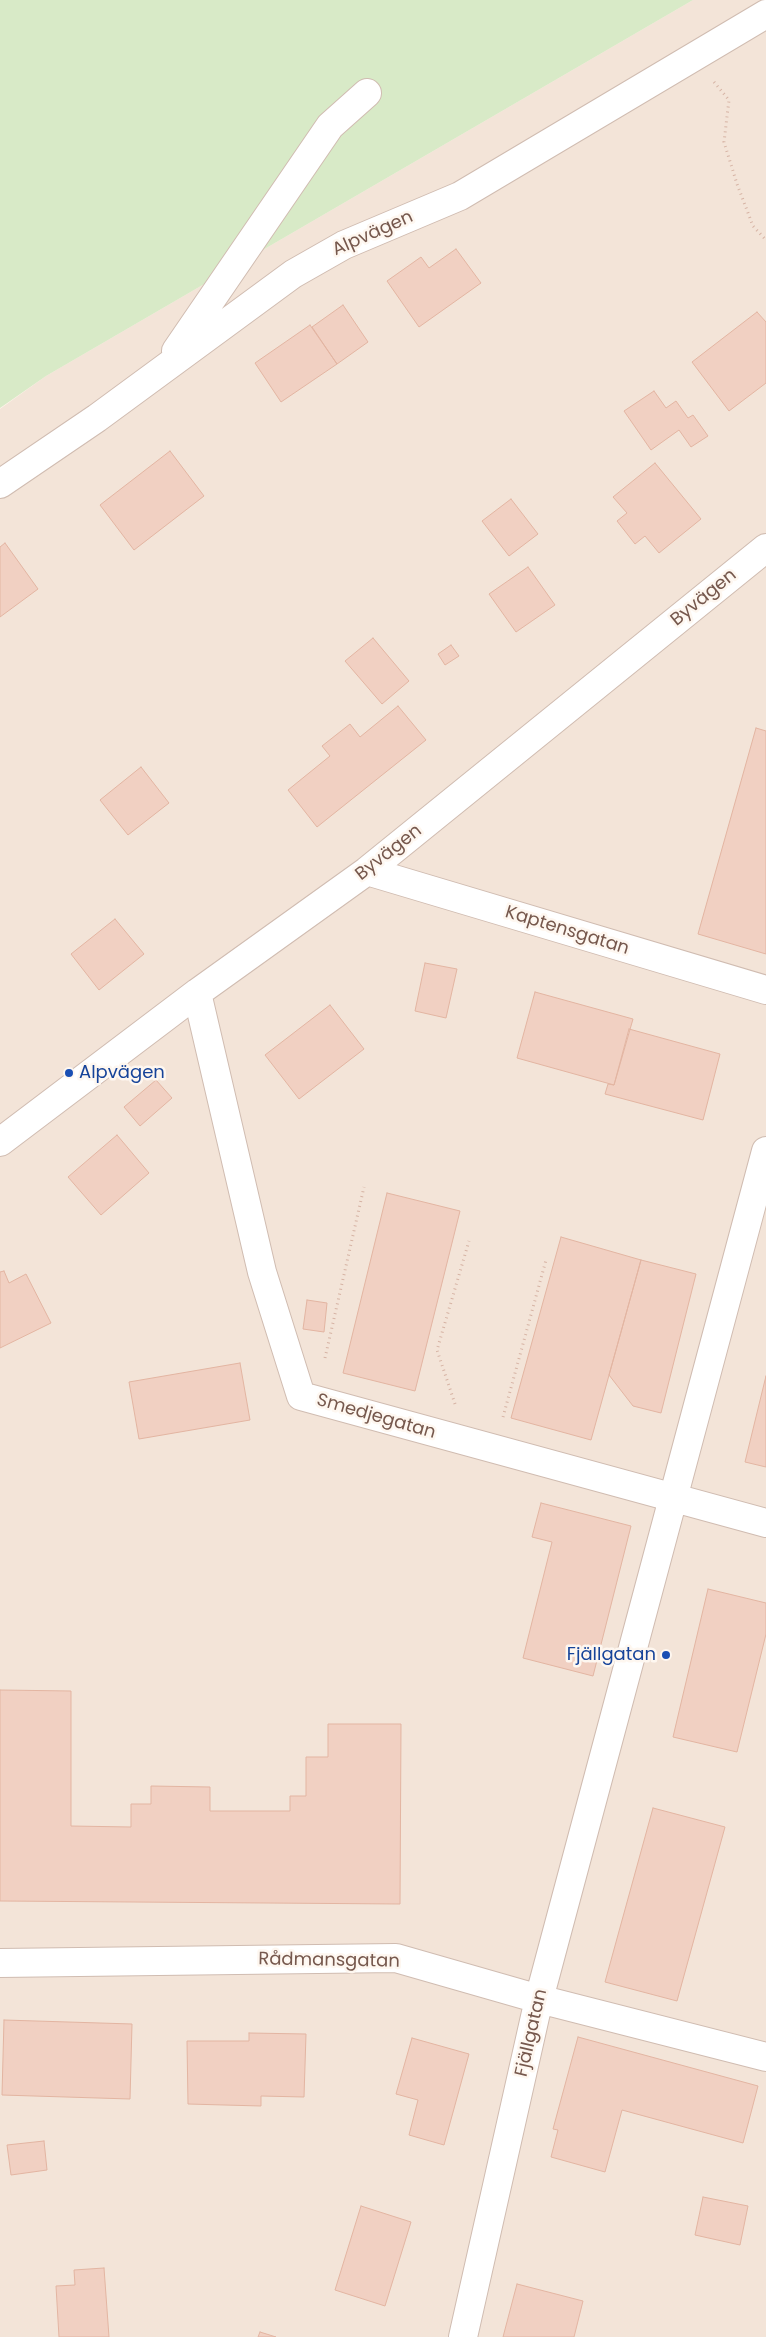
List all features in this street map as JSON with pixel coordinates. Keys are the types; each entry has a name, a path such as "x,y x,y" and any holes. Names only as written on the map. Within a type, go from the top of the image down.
{"street":[{"name":"Alpvägen","path":"0,484 98,418 293,274 344,245 460,196 766,14"},
{"path":"164,369 330,126 367,92"},
{"name":"Byvägen","path":"0,1142 197,993 367,871 766,548"},
{"name":"Kaptensgatan","path":"367,871 766,990"},
{"name":"Smedjegatan","path":"197,993 262,1272 302,1396 766,1523"},
{"name":"Fjällgatan","path":"463,2337 539,1999 766,1152"},
{"name":"Rådmansgatan","path":"0,1963 396,1958 539,1999 766,2056"}],"path":[{"path":"692,57 729,100 724,142 753,226 766,240"},
{"path":"315,1400 364,1188"},
{"path":"467,1442 437,1350 469,1241"},
{"path":"494,1449 546,1260"}],"shaded area":[{"path":"693,0 766,0 766,2337 0,2337 0,409 46,376"}],"green space":[{"path":"0,0 693,0 46,376 0,408"}],"building":[{"path":"456,249 481,283 419,327 387,281 421,257 429,268"},
{"path":"343,305 368,342 337,364 312,327"},
{"path":"757,312 766,322 766,383 729,411 692,362"},
{"path":"310,325 337,364 281,402 255,363"},
{"path":"654,391 666,408 676,401 688,418 693,415 708,436 691,447 679,430 651,450 624,411"},
{"path":"170,451 204,496 134,550 100,505"},
{"path":"655,463 701,519 659,553 645,536 635,544 617,521 627,513 613,497"},
{"path":"511,499 538,534 509,556 482,521"},
{"path":"5,543 38,589 0,617 0,547"},
{"path":"528,567 555,605 516,632 489,594"},
{"path":"373,638 409,681 382,704 345,661"},
{"path":"451,645 459,656 445,665 438,654"},
{"path":"398,706 426,740 317,827 288,790 330,756 322,746 350,724 360,737"},
{"path":"756,728 766,731 766,954 698,934"},
{"path":"141,767 169,803 128,835 100,800"},
{"path":"115,919 144,954 99,990 71,954"},
{"path":"425,963 457,969 446,1018 415,1011"},
{"path":"535,992 633,1019 614,1085 517,1058"},
{"path":"330,1005 364,1049 299,1099 265,1055"},
{"path":"629,1029 720,1054 703,1120 605,1094 608,1084 614,1085"},
{"path":"156,1080 172,1098 140,1126 124,1107"},
{"path":"117,1135 149,1173 101,1215 68,1177"},
{"path":"387,1193 460,1211 415,1391 343,1373"},
{"path":"561,1237 641,1260 591,1440 511,1418"},
{"path":"641,1260 696,1274 661,1413 633,1406 609,1375"},
{"path":"4,1271 9,1283 26,1274 51,1323 0,1348 0,1272"},
{"path":"307,1300 327,1303 324,1332 303,1329"},
{"path":"240,1363 250,1420 139,1439 129,1382"},
{"path":"766,1376 766,1467 745,1462"},
{"path":"541,1503 631,1526 593,1676 523,1658 552,1542 532,1537"},
{"path":"708,1589 766,1603 766,1634 737,1752 673,1737"},
{"path":"0,1690 71,1691 71,1826 131,1827 131,1804 151,1804 151,1786 210,1787 210,1811 290,1811 290,1796 306,1796 306,1757 328,1757 328,1724 401,1724 400,1904 0,1901"},
{"path":"653,1808 725,1827 677,2001 605,1982"},
{"path":"4,2020 132,2024 130,2099 2,2095"},
{"path":"249,2033 306,2034 304,2097 261,2096 261,2106 188,2104 187,2041 249,2041"},
{"path":"578,2037 758,2086 743,2143 622,2110 605,2172 551,2157 558,2130 553,2129"},
{"path":"412,2038 469,2054 444,2145 409,2135 418,2100 396,2094"},
{"path":"44,2141 47,2170 11,2175 7,2145"},
{"path":"703,2197 748,2206 740,2245 695,2235"},
{"path":"361,2206 411,2222 385,2306 335,2290"},
{"path":"104,2268 109,2337 59,2337 56,2286 75,2285 74,2270"},
{"path":"517,2284 583,2301 574,2337 503,2337"},
{"path":"260,2332 276,2337 258,2337"}],"place":[{"name":"Alpvägen","path":"69,1073"},
{"name":"Fjällgatan","path":"666,1655"}]}
